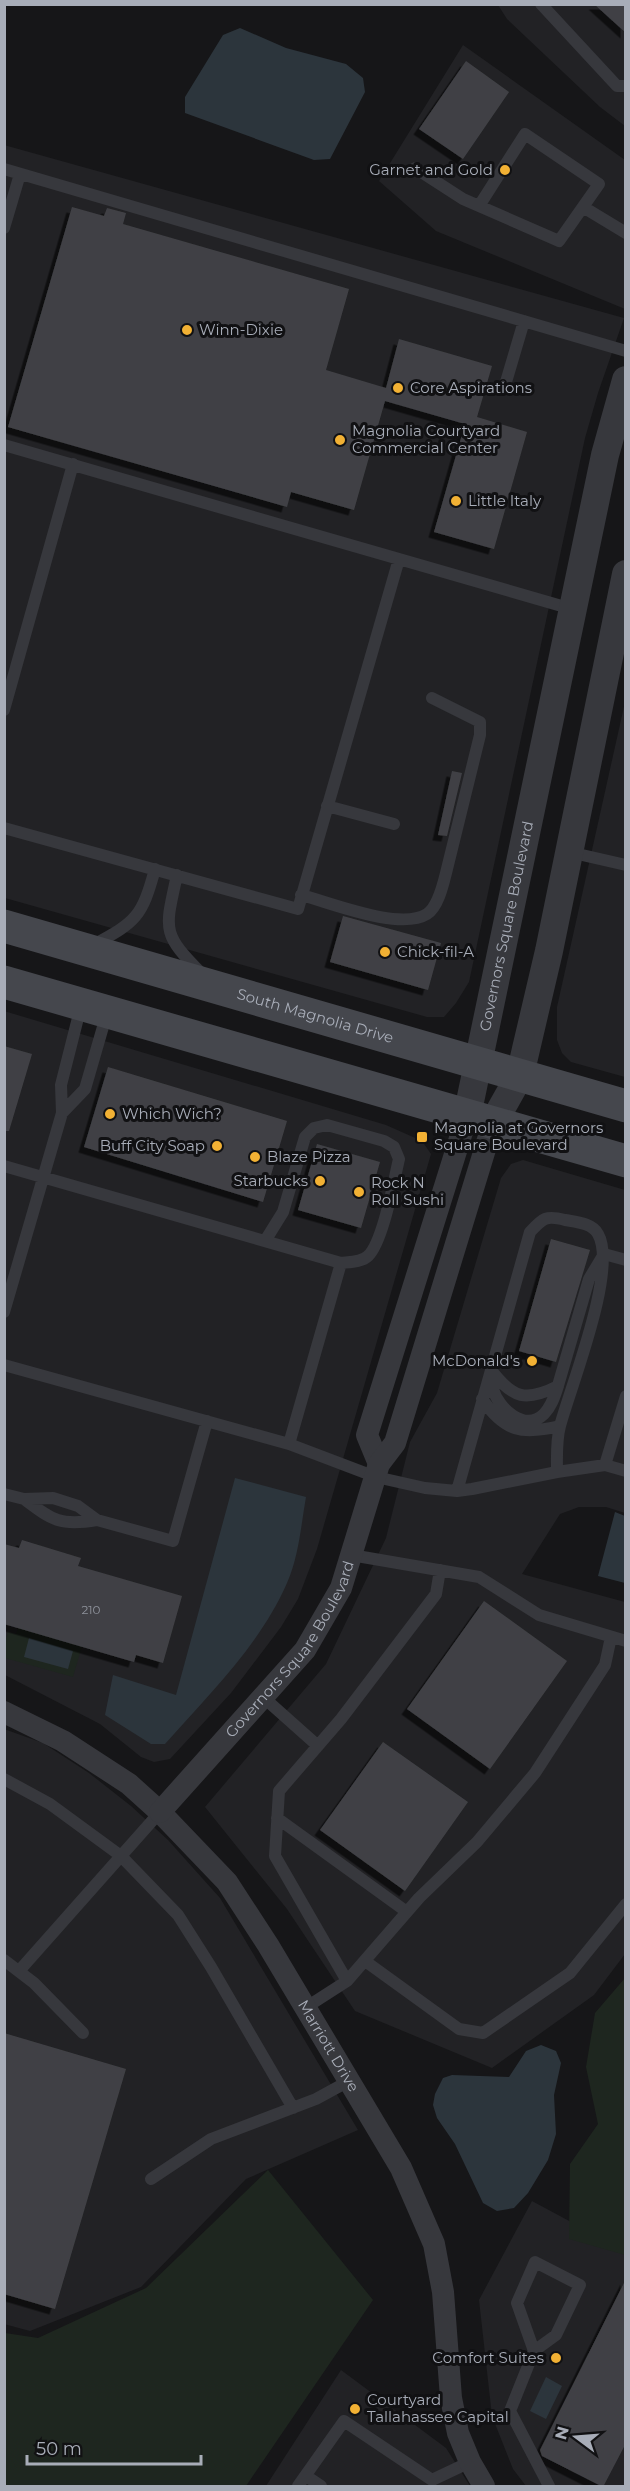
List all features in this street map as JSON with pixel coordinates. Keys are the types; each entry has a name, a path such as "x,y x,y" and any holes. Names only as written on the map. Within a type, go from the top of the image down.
{"main road":[{"name":"South Magnolia Drive","path":"4,926 626,1106"},
{"path":"4,982 626,1161"}],"street":[{"name":"Governors Square Boulevard","path":"480,1119 476,1064 605,455 626,380"},
{"name":"Governors Square Boulevard","path":"160,1812 305,1650 341,1588 377,1470 368,1435 480,1119 520,1075 621,622 626,574"},
{"path":"572,609 621,622"},
{"name":"Marriott Drive","path":"4,1712 63,1741 129,1784 160,1812 227,1882 401,2168 434,2244 443,2292 452,2398 458,2433 484,2487"}],"lane":[{"path":"541,4 617,86 626,86"},
{"path":"415,168 463,199 479,206 559,241 599,184 525,134 479,206"},
{"path":"4,169 626,351"},
{"path":"4,228 20,174"},
{"path":"583,207 626,233"},
{"path":"506,382 524,321"},
{"path":"4,445 572,609"},
{"path":"4,710 9,679 73,464"},
{"path":"4,828 298,909 399,559"},
{"path":"302,895 391,920 412,920 429,913 441,893 480,735 480,722 432,698"},
{"path":"327,806 394,824"},
{"path":"569,852 626,865"},
{"path":"85,949 125,928 138,916 146,901 155,869"},
{"path":"177,876 168,914 168,931 176,948 216,987"},
{"path":"4,1312 62,1113 61,1085 95,1009"},
{"path":"62,1113 85,1089 95,1009"},
{"path":"4,1166 341,1263 358,1261 368,1256 378,1239 399,1159 394,1147 384,1141 327,1125 314,1128 305,1137 283,1212 265,1241"},
{"path":"458,1491 530,1232 541,1220 551,1216 587,1225 598,1233 604,1254 603,1281 560,1426 557,1472"},
{"path":"604,1254 626,1260"},
{"path":"491,1369 493,1390 506,1410 522,1420 542,1417 550,1406 558,1386 589,1279 604,1254"},
{"path":"290,1444 341,1263"},
{"path":"4,1365 290,1444 377,1470 425,1488 458,1491 605,1465 626,1471"},
{"path":"491,1369 502,1385 519,1395 543,1394 558,1386"},
{"path":"482,1399 495,1417 515,1430 538,1431 560,1426"},
{"path":"605,1465 625,1402"},
{"path":"4,1494 24,1499 52,1498 78,1506 97,1520 173,1541 207,1422"},
{"path":"24,1499 46,1516 72,1524 97,1520"},
{"path":"351,1555 479,1577 539,1615 626,1641"},
{"path":"347,1981 275,1856 279,1791 318,1746 435,1594 440,1570"},
{"path":"305,2008 347,1981 407,1912 477,1842 534,1773 605,1665 611,1637"},
{"path":"263,1697 318,1746"},
{"path":"4,1779 50,1804 121,1857 178,1915 211,1967 292,2108"},
{"path":"19,1971 160,1812"},
{"path":"277,1818 407,1912"},
{"path":"364,1962 459,2029 483,2033 570,1973 626,1904"},
{"path":"4,1960 34,1983 83,2033"},
{"path":"151,2179 211,2139 316,2099 349,2081"},
{"path":"534,2351 517,2303 535,2262 580,2285 556,2335 534,2351 510,2411 549,2487"},
{"path":"321,2487 302,2481 344,2421 432,2480 470,2462"}],"shaded area":[{"path":"498,5 625,5 625,126 600,107 507,19"},
{"path":"240,28 286,48 346,64 363,78 365,92 330,159 314,160 185,113 185,97 223,35"},
{"name":"Garnet and Gold","path":"463,45 625,160 625,309 436,231 379,181"},
{"path":"4,145 624,318 585,438 469,982 444,1017 427,1017 5,898"},
{"path":"625,702 625,1077 571,1062 562,1053 557,1040 557,1007"},
{"path":"4,1011 386,1125 422,1141 431,1154 317,1549 298,1599 281,1627 231,1693 170,1759 154,1762 141,1757 100,1724 5,1675"},
{"path":"523,1160 625,1190 625,1513 606,1507 579,1507 560,1514 522,1574 625,1602 625,1954 594,1995 492,2068 355,2011 287,1909 205,1807 326,1664 386,1538 410,1442 437,1393 501,1178 511,1164"},
{"path":"235,1478 306,1497 291,1573 276,1606 263,1627 232,1668 165,1744 151,1744 105,1715 113,1675 176,1695"},
{"path":"615,1512 625,1516 625,1583 598,1576"},
{"path":"18,1628 82,1646 73,1677 5,1658 4,1645 8,1632 16,1634"},
{"path":"29,1638 73,1651 68,1669 24,1657"},
{"path":"4,1729 43,1743 89,1773 131,1806 168,1840 220,1898 358,2130 246,2179 141,2287 30,2331 4,2324"},
{"path":"625,1978 625,2255 569,2239 570,2164 598,2124 586,2067 595,2013"},
{"path":"541,2045 556,2051 561,2063 554,2095 556,2134 548,2160 528,2193 514,2208 497,2211 483,2203 455,2144 437,2118 433,2105 435,2094 443,2078 452,2075 509,2077 526,2051"},
{"path":"268,2170 373,2300 246,2486 5,2486 5,2333 38,2338 146,2288"},
{"name":"Comfort Suites","path":"532,2201 625,2251 625,2486 526,2486 513,2469 492,2416 479,2300"},
{"name":"Courtyard Tallahassee Capital","path":"341,2370 446,2448 470,2486 266,2486"},
{"path":"546,2377 562,2386 546,2419 530,2411"}],"building":[{"path":"594,4 626,4 626,33"},
{"path":"466,61 509,92 463,159 419,129"},
{"name":"Winn-Dixie","path":"72,207 104,216 107,208 126,213 123,224 349,289 326,370 386,388 399,339 492,366 477,417 527,432 494,549 434,532 465,424 385,401 354,510 291,492 287,507 8,427"},
{"path":"452,771 462,773 447,836 438,835"},
{"name":"Chick-fil-A","path":"343,916 441,943 428,990 330,962"},
{"path":"4,1046 32,1054 9,1131 4,1131"},
{"path":"108,1067 287,1121 263,1202 84,1147"},
{"path":"317,1144 380,1162 361,1228 298,1210"},
{"path":"551,1239 590,1250 556,1362 519,1351"},
{"path":"22,1540 81,1558 78,1566 182,1596 163,1663 136,1655 134,1662 4,1624 4,1544 19,1548"},
{"path":"484,1601 567,1661 490,1769 407,1709"},
{"path":"383,1742 468,1802 405,1891 320,1830"},
{"path":"4,2033 126,2069 55,2309 4,2294"},
{"path":"626,2279 626,2443 603,2487 542,2456 540,2450"}],"place":[{"name":"Garnet and Gold","path":"505,170"},
{"name":"Winn-Dixie","path":"187,330"},
{"name":"Core Aspirations","path":"398,388"},
{"name":"Magnolia Courtyard Commercial Center","path":"340,440"},
{"name":"Little Italy","path":"456,501"},
{"name":"Chick-fil-A","path":"385,952"},
{"name":"Which Wich?","path":"110,1114"},
{"name":"Magnolia at Governors Square Boulevard","path":"422,1137"},
{"name":"Buff City Soap","path":"217,1146"},
{"name":"Blaze Pizza","path":"255,1157"},
{"name":"Starbucks","path":"320,1181"},
{"name":"Rock N Roll Sushi","path":"359,1192"},
{"name":"McDonald's","path":"532,1361"},
{"name":"Comfort Suites","path":"556,2358"},
{"name":"Courtyard Tallahassee Capital","path":"355,2409"}]}
